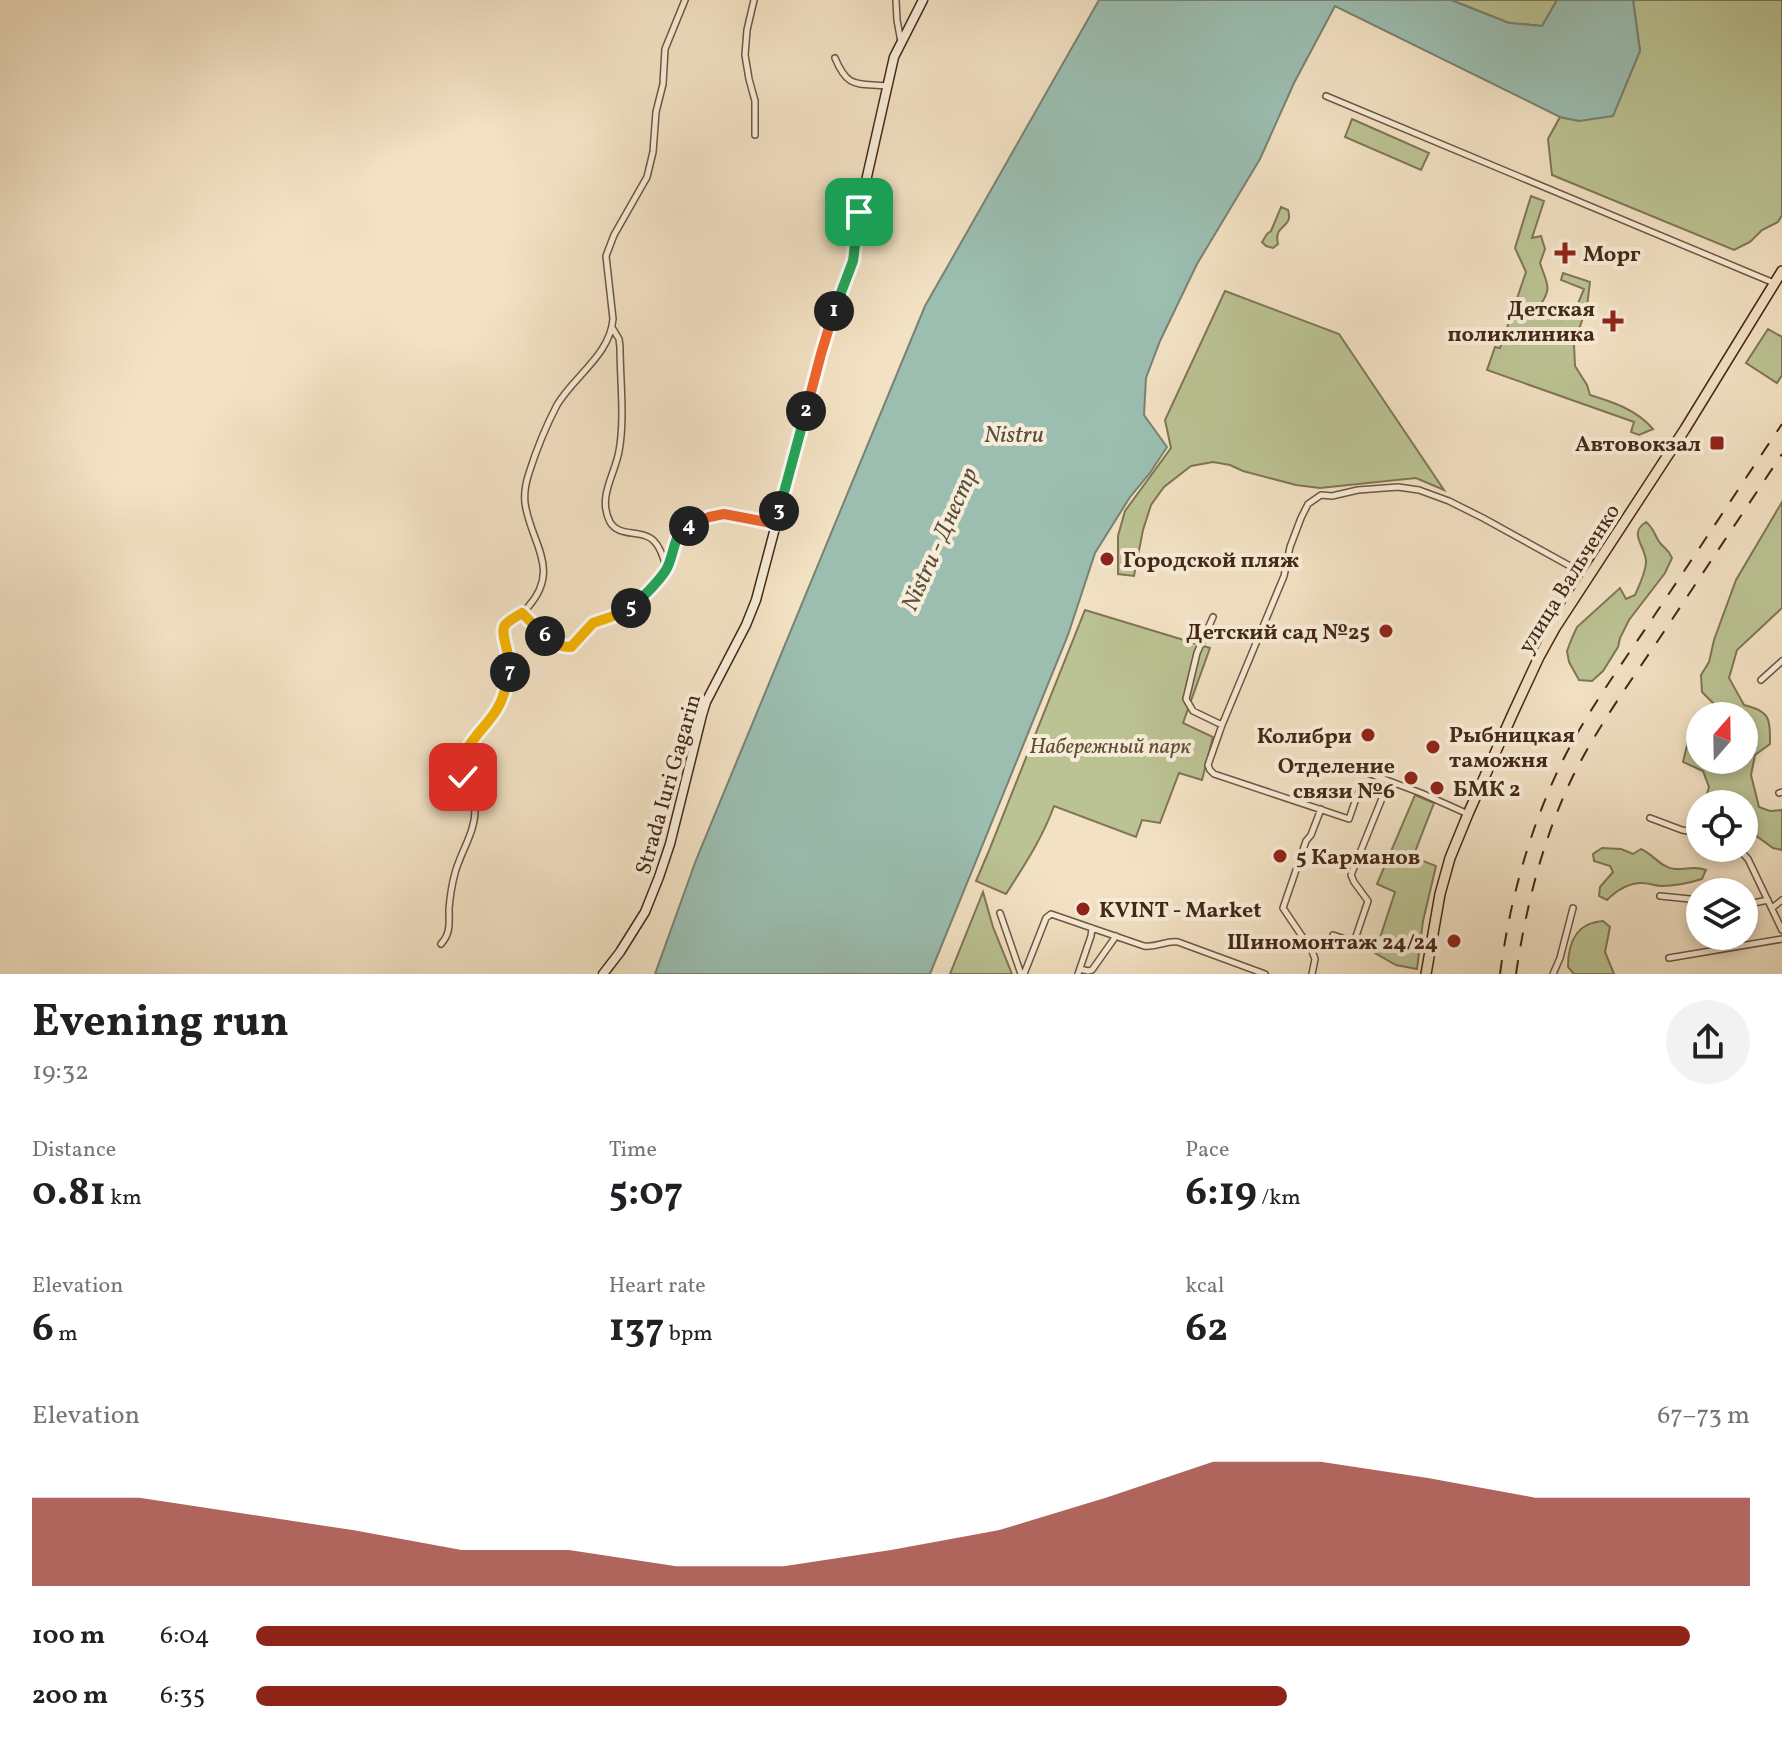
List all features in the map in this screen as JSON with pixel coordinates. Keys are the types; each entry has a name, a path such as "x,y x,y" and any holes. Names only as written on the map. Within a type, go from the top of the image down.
{"main road":[{"name":"Strada Iuri Gagarin","path":"603,974 645,912 653,893 670,844 706,702 751,614 763,578 821,354 853,261 859,212 894,57 923,0"},
{"name":"улица Вальченко","path":"1426,974 1445,873 1468,814 1539,657 1782,271"}],"street":[{"path":"666,569 655,541 645,535 617,529 609,521 606,493 621,439 620,347 612,328 606,256 647,177 663,84 665,49 685,0"},
{"path":"754,0 745,55 755,101 755,135"},
{"path":"896,0 901,42"},
{"path":"835,58 842,74 850,82 887,86"},
{"path":"1326,96 1775,283"},
{"path":"441,944 449,930 450,896 455,872 470,835 475,808 463,777 462,765 469,745 497,710 503,696 511,668 502,630 522,613 537,594 543,571 543,557 525,503 529,474 557,405 594,361 612,328"},
{"path":"1361,784 1349,819 1214,774 1208,765 1284,576 1290,547 1308,504 1321,495 1332,496 1358,490 1398,487 1419,490 1483,518 1589,577"},
{"path":"522,613 554,644 571,647 593,623 628,611 648,592 666,569 679,532 709,517 724,514 776,524"},
{"path":"1213,617 1197,653 1186,699 1193,711 1222,725"},
{"path":"1761,680 1782,661"},
{"path":"1365,772 1468,814"},
{"path":"1333,935 1354,942 1368,901 1351,875 1389,781"},
{"path":"1312,974 1315,963 1312,951 1283,908 1306,841 1321,809"},
{"path":"1650,818 1686,831"},
{"path":"1749,862 1782,930"},
{"path":"1660,896 1686,899"},
{"path":"1758,902 1768,900"},
{"path":"1772,908 1782,900"},
{"path":"1553,974 1573,908"},
{"path":"1000,913 1023,974"},
{"path":"1023,974 1048,915 1150,947 1170,940 1178,942 1265,974"},
{"path":"1092,928 1079,971 1092,970 1116,936"},
{"path":"1669,958 1782,939"}],"green space":[{"path":"1451,0 1557,0 1542,26 1509,23"},
{"path":"1633,0 1782,0 1782,215 1778,222 1734,250 1552,175 1548,139 1560,117 1579,121 1640,51"},
{"path":"1352,119 1429,153 1421,170 1345,137"},
{"path":"1531,196 1544,201 1532,238 1541,236 1545,249 1540,263 1547,290 1539,307 1552,311 1554,304 1562,308 1577,306 1584,289 1561,280 1563,273 1590,282 1587,306 1574,344 1575,366 1590,395 1632,412 1653,429 1639,435 1631,432 1634,422 1487,370 1495,347 1500,348 1526,272 1515,248"},
{"path":"1281,207 1288,210 1288,220 1278,232 1278,244 1273,248 1266,246 1262,242 1271,231"},
{"path":"1225,291 1339,334 1444,490 1416,478 1320,488 1296,485 1213,462 1191,466 1164,487 1151,505 1134,576 1118,574 1118,536 1125,511 1171,448 1165,420"},
{"path":"1768,329 1782,337 1782,375 1777,383 1746,363"},
{"path":"1782,502 1782,608 1737,650 1729,678 1742,702 1712,702 1702,692 1701,675 1709,662 1736,580"},
{"path":"1646,522 1672,558 1665,573 1629,620 1618,647 1603,671 1592,681 1579,680 1567,651 1572,638 1577,627 1620,588 1626,599 1635,595 1646,563 1638,531"},
{"name":"Набережный парк","path":"1085,610 1210,648 1183,723 1213,737 1202,780 1179,773 1160,823 1142,820 1136,837 1054,806 1039,840 1006,894 976,881"},
{"path":"1758,710 1769,722 1770,744 1758,753"},
{"path":"1704,774 1751,774 1755,790 1708,790"},
{"path":"1415,795 1434,803 1413,857 1436,866 1423,921 1417,969 1396,965 1375,953 1395,892 1377,884"},
{"path":"1758,803 1759,807 1770,811 1782,810 1782,850 1773,848 1758,837"},
{"path":"1602,848 1621,849 1633,854 1641,849 1669,868 1706,870 1702,878 1686,878 1686,883 1682,884 1632,884 1607,900 1599,896 1600,887 1613,872 1610,866 1594,861 1593,854"},
{"path":"983,892 1012,974 950,974"},
{"path":"1603,921 1610,927 1605,952 1614,974 1574,974 1568,967 1575,935 1586,926"}],"water":[{"name":"Nistru","path":"1099,0 1451,0 1509,23 1542,26 1557,0 1633,0 1640,51 1613,116 1579,121 1560,117 1335,6 1294,83 1260,159 1197,264 1160,341 1146,378 1144,415 1167,447 1130,497 1095,553 1068,635 930,974 655,974 696,860 925,306"}],"railway":[{"path":"1500,974 1510,917 1532,834 1566,754 1608,684 1782,424"},
{"path":"1516,974 1537,873 1573,776 1613,707 1782,454"}],"place":[{"name":"Морг","path":"1565,253"},
{"name":"Детская поликлиника","path":"1613,321"},
{"name":"Автовокзал","path":"1717,443"},
{"name":"Городской пляж","path":"1107,559"},
{"name":"Детский сад №25","path":"1386,631"},
{"name":"Колибри","path":"1368,735"},
{"name":"Рыбницкая таможня","path":"1433,747"},
{"name":"Отделение связи №6","path":"1411,778"},
{"name":"БМК 2","path":"1437,788"},
{"name":"5 Карманов","path":"1280,856"},
{"name":"KVINT - Market","path":"1083,909"},
{"name":"Шиномонтаж 24/24","path":"1454,941"}],"route":[{"path":"463,777 464,754 479,730 497,710 509,676 510,654 502,634 504,626 522,613 554,644 571,647 593,623 628,611 648,592 664,573 681,530 709,517 724,514 776,524 821,354 853,261 859,212"}],"water label":[{"name":"Nistru - Днестр","path":"939,539"}]}
